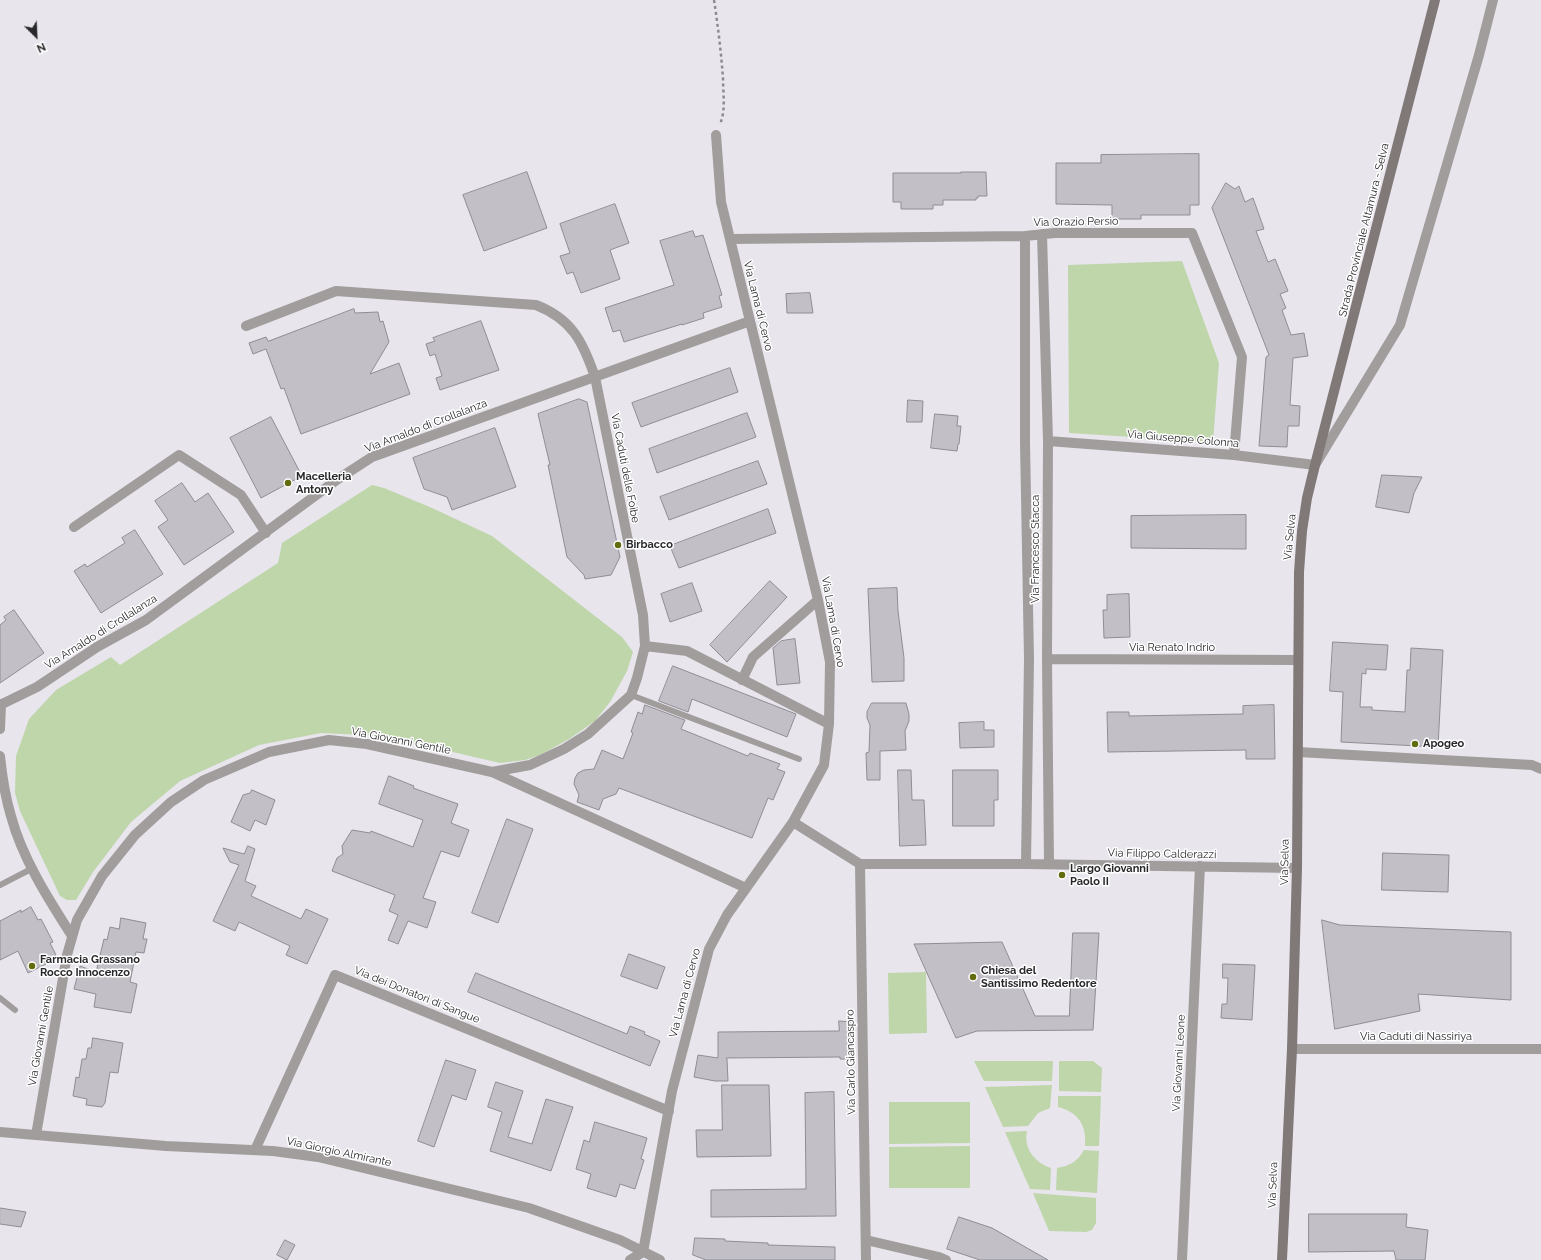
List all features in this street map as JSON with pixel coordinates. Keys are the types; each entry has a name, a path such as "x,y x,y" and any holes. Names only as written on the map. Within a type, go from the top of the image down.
{"street":[{"name":"Strada Provinciale Altamura - Selva","path":"1315,466 1436,0"},
{"path":"1315,466 1400,325 1479,55 1493,0"},
{"name":"Via Lama di Cervo","path":"643,1252 669,1111 687,1031 709,949 727,915 793,822 824,765 829,724 830,662 818,600 721,202 716,135"},
{"name":"Via Orazio Persio","path":"730,239 1025,236 1055,233 1192,233 1242,357 1234,455"},
{"name":"Via Francesco Stacca","path":"1042,234 1048,441 1047,659 1049,864"},
{"name":"Via Francesco Stacca","path":"1025,236 1024,442 1029,659 1026,864"},
{"name":"Via Caduti delle Foibe","path":"246,326 336,291 536,305 550,310 572,329 587,354 595,377 643,615 645,646 631,695 588,734 564,749 530,765 492,772"},
{"name":"Via Arnaldo di Crollalanza","path":"0,729 1,705 37,688 97,647 146,620 338,479 372,457 750,321"},
{"name":"Via Giuseppe Colonna","path":"1048,441 1234,455 1315,466"},
{"path":"74,526 179,455 241,495 266,533"},
{"name":"Via Selva","path":"1282,1260 1292,1049 1297,868 1299,572 1302,531 1307,498 1315,466"},
{"path":"742,680 753,657 818,600"},
{"path":"645,646 687,651 829,724"},
{"name":"Via Renato Indrio","path":"1047,659 1298,660"},
{"name":"Via Giovanni Gentile","path":"36,1135 67,955 77,920 102,876 135,835 171,802 204,780 269,752 329,740 367,744 492,772 746,888"},
{"path":"1298,752 1532,765 1541,769"},
{"path":"0,756 2,786 20,842 33,868 72,936"},
{"path":"793,822 860,864 1026,864"},
{"name":"Via Carlo Giancaspro","path":"860,864 866,1260"},
{"name":"Via Filippo Calderazzi","path":"1026,864 1297,868"},
{"name":"Via Giovanni Leone","path":"1182,1260 1200,866"},
{"name":"Via dei Donatori di Sangue","path":"255,1150 335,975 669,1111"},
{"name":"Via Caduti di Nassiriya","path":"1292,1049 1541,1049"},
{"name":"Via Giorgio Almirante","path":"0,1132 166,1146 273,1151 318,1157 529,1208 620,1240 660,1260"},
{"path":"866,1240 939,1257 946,1260"},
{"path":"630,1260 643,1252"}],"lane":[{"path":"631,695 800,759"},
{"path":"0,885 33,868"},
{"path":"0,998 15,1010"}],"path":[{"path":"714,0 720,41 724,94 724,115 716,135"}],"green space":[{"path":"1182,261 1219,363 1213,442 1069,433 1068,265"},
{"path":"372,485 384,488 432,508 492,536 622,637 633,652 627,671 610,702 595,721 569,739 540,755 525,760 500,763 384,736 321,733 259,745 180,781 131,822 93,872 76,900 67,900 60,896 20,811 15,793 16,756 29,719 56,690 111,657 120,665 278,563 282,543"},
{"path":"926,972 927,1033 889,1034 888,973"},
{"path":"974,1061 1053,1061 1052,1081 984,1081"},
{"path":"1059,1061 1093,1061 1102,1068 1101,1092 1059,1091"},
{"path":"1052,1085 1050,1108 1038,1113 1028,1126 1003,1127 985,1087"},
{"path":"1058,1096 1101,1096 1099,1146 1085,1146 1083,1126 1080,1120 1071,1112 1058,1107"},
{"path":"889,1102 970,1102 970,1143 889,1144"},
{"path":"1027,1131 1027,1144 1032,1154 1040,1163 1051,1168 1050,1190 1030,1189 1005,1132"},
{"path":"970,1146 970,1188 889,1188 889,1147"},
{"path":"1084,1150 1099,1151 1097,1193 1056,1190 1057,1168 1066,1166 1073,1162"},
{"path":"1033,1193 1096,1198 1096,1223 1092,1230 1086,1232 1049,1231"}],"building":[{"path":"1199,154 1199,205 1190,205 1190,215 1141,215 1141,219 1112,219 1112,205 1056,204 1056,163 1101,163 1101,155"},
{"path":"527,172 547,228 484,251 463,195"},
{"path":"986,172 987,196 978,196 976,200 943,200 943,205 933,205 933,209 901,209 901,202 893,202 893,173"},
{"path":"1226,183 1235,189 1239,186 1245,202 1253,198 1264,229 1256,231 1268,262 1275,259 1288,291 1280,294 1286,308 1282,310 1291,335 1304,333 1308,356 1293,358 1290,405 1300,406 1299,426 1288,426 1287,447 1259,446 1266,357 1269,355 1212,208"},
{"path":"615,204 629,243 610,250 620,279 581,293 573,272 567,274 560,256 570,253 560,224"},
{"path":"693,231 695,237 703,235 722,295 719,296 722,307 703,313 704,318 624,342 620,330 613,332 605,308 674,285 660,241"},
{"path":"810,293 813,313 787,313 786,294"},
{"path":"354,309 355,313 378,312 380,322 383,321 389,342 370,374 399,363 410,394 301,434 284,388 281,389 266,349 253,354 249,343 266,337 268,341"},
{"path":"481,321 499,370 440,390 436,378 442,376 435,354 430,356 426,344 435,341 433,338"},
{"path":"730,368 738,392 641,427 632,403"},
{"path":"579,399 587,402 620,557 611,575 585,579 584,575 567,557 548,465 550,465 538,414"},
{"path":"908,400 923,401 922,422 907,422"},
{"path":"747,413 756,437 657,473 649,449"},
{"path":"935,414 958,416 957,426 961,426 957,451 931,448"},
{"path":"271,417 302,476 261,498 230,438"},
{"path":"495,428 516,487 452,510 447,497 424,489 413,458"},
{"path":"758,461 767,484 669,520 660,497"},
{"path":"1382,475 1422,477 1414,493 1409,513 1376,507"},
{"path":"182,483 195,502 208,493 234,532 184,565 158,527 168,520 155,501"},
{"path":"768,509 776,533 679,568 670,546"},
{"path":"1246,515 1246,549 1131,548 1131,516"},
{"path":"135,530 163,574 101,613 74,571 85,564 87,567 125,543 122,538"},
{"path":"770,581 787,597 727,662 710,645"},
{"path":"692,583 702,611 670,622 661,594"},
{"path":"897,588 898,611 904,658 904,681 872,682 868,589"},
{"path":"1129,594 1130,637 1104,638 1103,610 1107,610 1107,595"},
{"path":"14,610 44,653 0,683 0,625 6,620 4,617"},
{"path":"795,639 800,683 777,685 773,648 781,641"},
{"path":"1333,642 1388,645 1386,670 1366,669 1366,674 1362,673 1360,707 1372,707 1372,710 1405,712 1407,670 1410,670 1411,648 1443,650 1438,747 1341,742 1343,692 1330,691"},
{"path":"673,666 796,714 787,737 692,699 688,712 659,701"},
{"path":"872,703 906,703 909,714 909,721 905,731 906,750 880,751 880,780 867,780 866,753 869,752 870,725 867,718 867,712"},
{"path":"645,705 685,720 681,729 748,756 750,753 780,764 777,769 785,772 773,800 768,798 752,838 619,788 616,794 603,799 599,810 577,802 579,795 574,784 578,773 584,770 594,769 602,750 623,759 633,733 631,732 638,712 642,714"},
{"path":"1274,705 1275,759 1246,759 1246,750 1108,752 1107,712 1129,712 1129,716 1243,714 1243,706"},
{"path":"984,722 984,730 994,730 994,747 960,748 959,723"},
{"path":"898,770 911,770 912,800 924,800 926,845 900,846"},
{"path":"953,770 998,770 998,800 994,800 994,826 953,826"},
{"path":"389,776 414,786 413,788 458,804 451,823 469,830 459,857 441,851 423,898 436,902 427,928 408,921 398,944 388,940 398,915 389,911 395,895 332,871 337,858 343,854 342,846 352,830 370,833 371,831 413,847 423,820 379,804"},
{"path":"252,790 275,800 266,825 255,820 250,831 231,822 243,795 250,793"},
{"path":"507,819 533,829 498,923 472,913"},
{"path":"248,846 255,849 245,881 256,886 251,896 301,919 306,909 328,919 307,964 286,955 290,946 239,922 235,931 213,921 239,865 230,862 223,848 244,854"},
{"path":"1383,853 1449,855 1448,892 1382,890"},
{"path":"31,907 38,920 41,919 53,942 50,943 56,955 45,961 46,964 28,973 18,951 0,960 0,921 21,910 21,912"},
{"path":"121,918 146,923 143,939 147,939 144,953 136,952 130,982 137,984 131,1013 94,1007 96,994 74,989 80,966 96,972 104,939 107,940 110,927 119,929"},
{"path":"1322,920 1340,925 1511,932 1511,1000 1418,994 1420,1011 1335,1029"},
{"name":"Chiesa del Santissimo Redentore","path":"1073,933 1099,933 1093,1030 977,1031 956,1038 914,944 1002,942 1035,1016 1069,1016"},
{"path":"629,954 665,967 657,989 621,976"},
{"path":"1223,964 1255,965 1252,1020 1221,1018 1222,1004 1227,1004 1228,978 1223,978"},
{"path":"476,973 627,1034 630,1026 645,1032 644,1034 660,1041 650,1066 468,992"},
{"path":"839,1021 851,1022 850,1059 840,1059 840,1057 726,1058 728,1081 715,1081 694,1077 698,1055 718,1058 718,1032 839,1031"},
{"path":"93,1038 123,1043 118,1073 110,1072 105,1103 102,1107 86,1105 87,1099 73,1096 76,1077 79,1078 82,1059 86,1059 88,1048 91,1048"},
{"path":"446,1060 476,1070 466,1100 452,1095 434,1147 418,1141"},
{"path":"496,1082 523,1091 508,1137 532,1144 546,1099 573,1107 551,1171 490,1151 502,1112 488,1107"},
{"path":"722,1085 769,1085 771,1156 697,1157 696,1130 722,1130"},
{"path":"834,1092 836,1216 711,1217 711,1190 806,1189 805,1093"},
{"path":"595,1122 647,1138 641,1159 644,1160 635,1189 620,1184 616,1197 587,1188 591,1174 576,1169 584,1140 589,1142"},
{"path":"0,1208 26,1212 21,1227 0,1224"},
{"path":"1309,1214 1407,1214 1406,1227 1428,1230 1425,1260 1396,1260 1394,1251 1309,1252"},
{"path":"959,1217 992,1228 1048,1260 980,1260 947,1249"},
{"path":"695,1238 768,1243 768,1245 835,1247 835,1260 706,1260 693,1255"},
{"path":"285,1240 295,1245 287,1260 277,1255"}],"place":[{"name":"Macelleria Antony","path":"288,483"},
{"name":"Birbacco","path":"618,545"},
{"name":"Apogeo","path":"1415,744"},
{"name":"Largo Giovanni Paolo II","path":"1062,875"},
{"name":"Farmacia Grassano Rocco Innocenzo","path":"32,966"},
{"name":"Chiesa del Santissimo Redentore","path":"973,977"}]}
